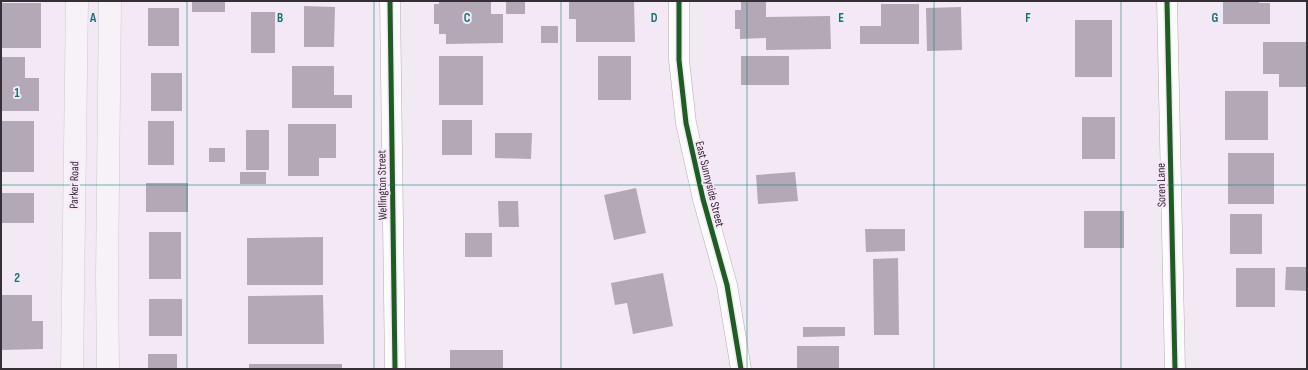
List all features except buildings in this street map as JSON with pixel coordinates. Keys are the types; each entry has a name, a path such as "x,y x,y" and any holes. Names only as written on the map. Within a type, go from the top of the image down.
{"main road":[{"name":"Parker Road","path":"72,369 76,1"},
{"path":"108,369 107,277 110,1"},
{"path":"72,278 107,277"}],"street":[{"name":"Wellington Street","path":"390,1 395,369"},
{"name":"East Sunnyside Street","path":"679,1 679,60 686,123 703,199 727,286 741,369"},
{"name":"Soren Lane","path":"1167,1 1175,369"}],"cycle path":[{"path":"390,1 395,369"},
{"path":"679,1 679,60 686,123 703,199 727,285 741,369"},
{"path":"1167,1 1175,369"}]}
